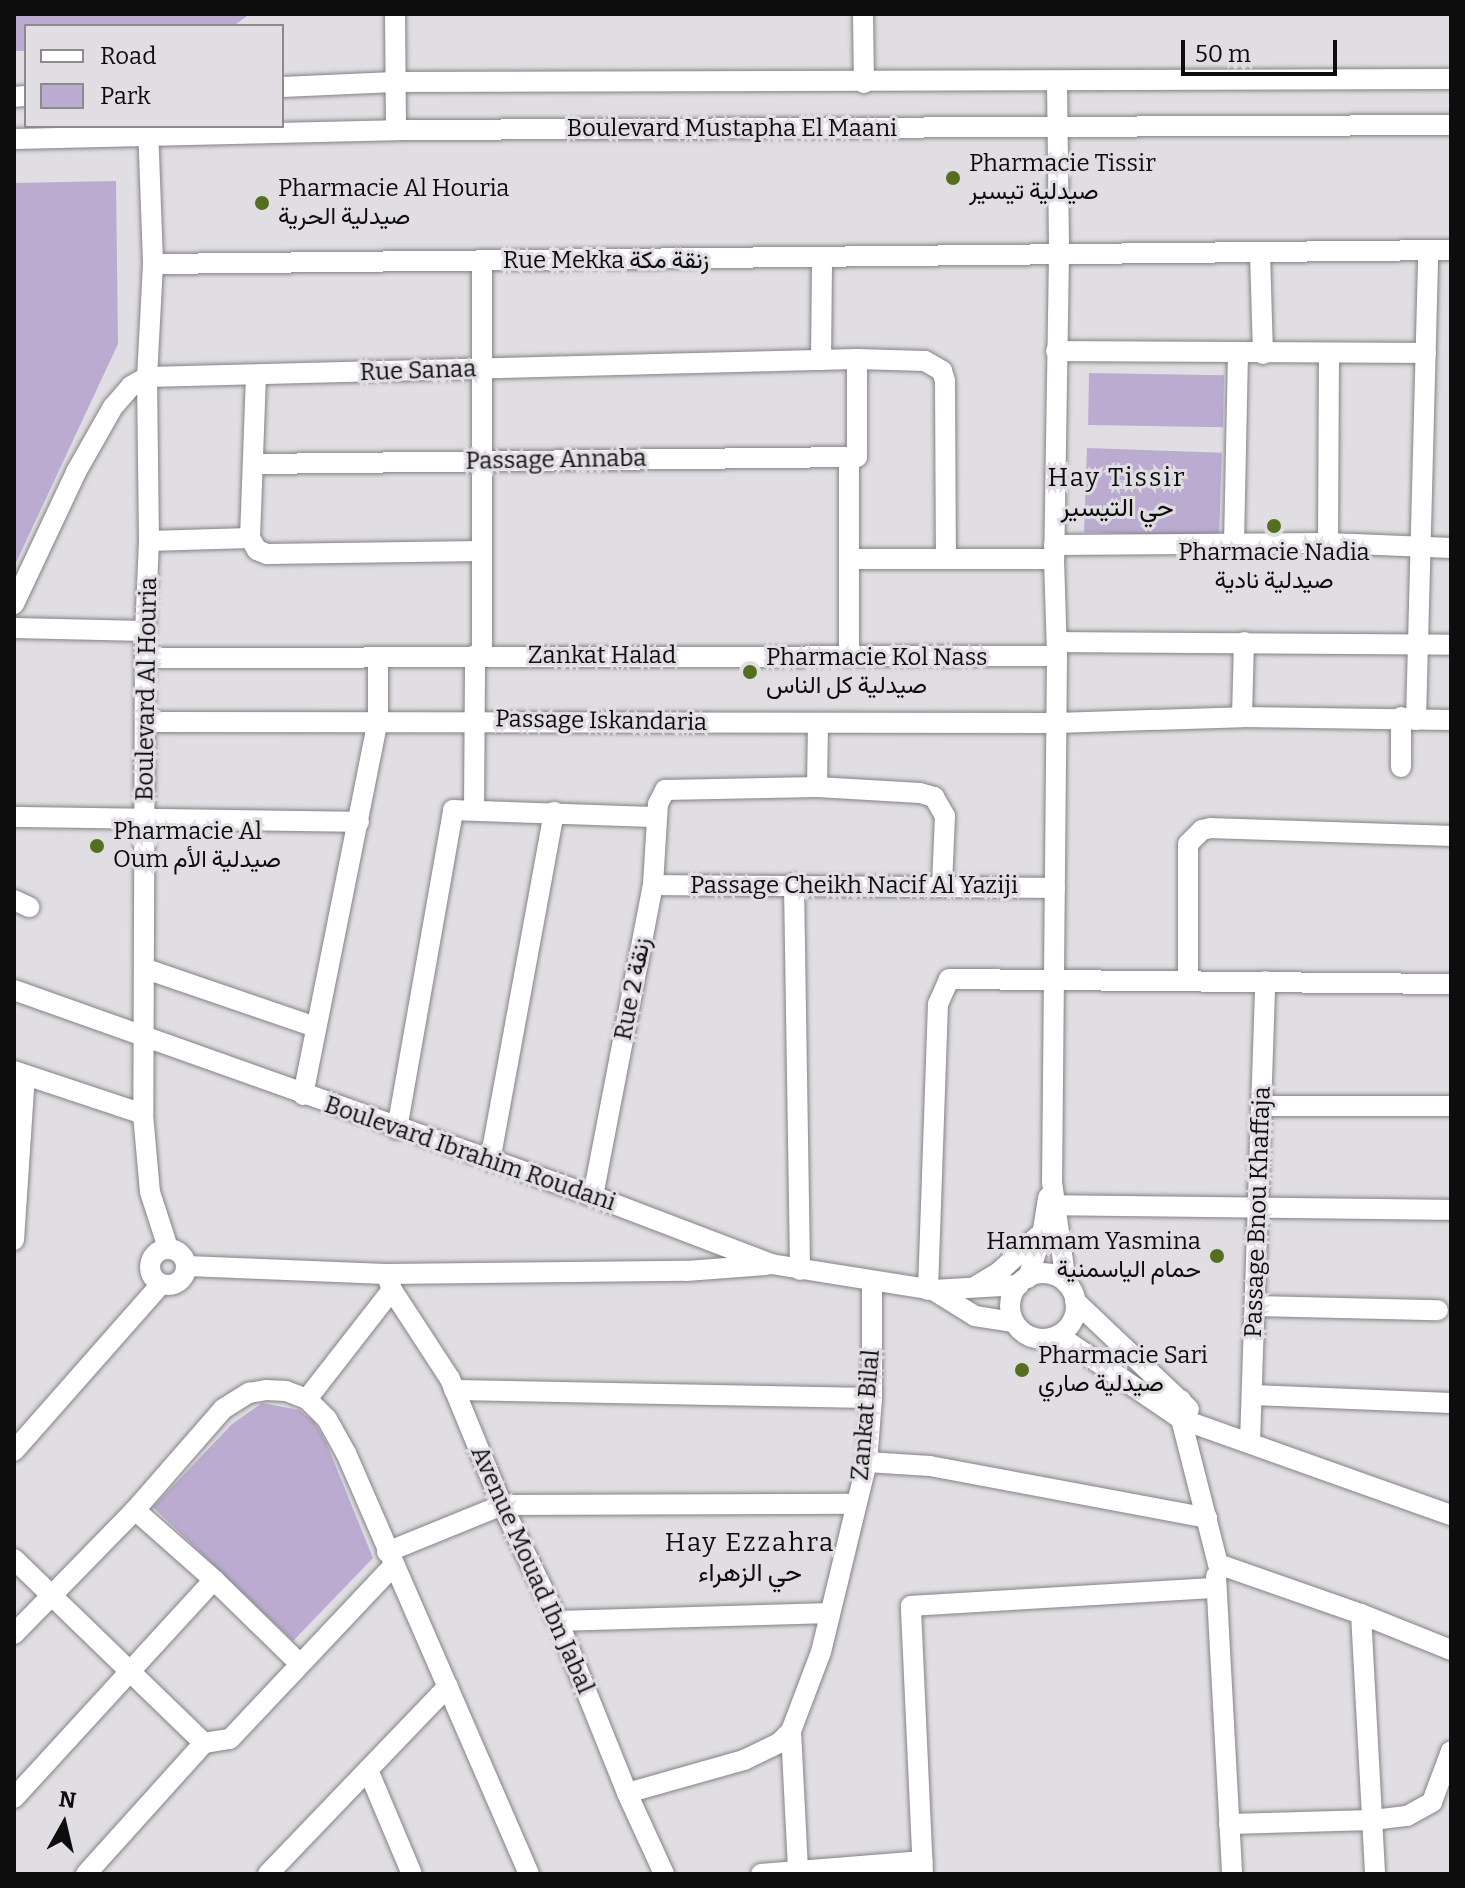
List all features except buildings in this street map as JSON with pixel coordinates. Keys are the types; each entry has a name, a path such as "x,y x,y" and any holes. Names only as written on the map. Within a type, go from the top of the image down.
{"street":[{"path":"395,14 396,130"},
{"path":"863,14 864,83"},
{"name":"Boulevard Mustapha El Maani","path":"284,87 395,82 1451,79"},
{"path":"1051,1204 1070,1292 1072,1321 1058,1335 1034,1338 1014,1322 1011,1303 1043,1230 1051,1204 1052,1182 1057,649 1054,552 1059,254 1057,82"},
{"name":"Boulevard Mustapha El Maani","path":"14,139 148,132 1451,125"},
{"name":"Boulevard Al Houria","path":"148,132 153,264 147,377 149,541 145,631 143,1114 150,1192 168,1248"},
{"name":"Rue Mekka زنقة مكة","path":"153,264 1451,250"},
{"path":"1401,767 1415,645 1428,251"},
{"path":"1260,253 1263,354"},
{"path":"821,360 822,259"},
{"path":"474,810 474,720 481,551 482,262"},
{"path":"1056,351 1329,355 1426,353"},
{"path":"1234,544 1238,354"},
{"path":"1328,543 1329,355"},
{"path":"849,656 849,559 857,359"},
{"name":"Rue Sanaa","path":"147,377 857,359 925,361 942,371 945,381 946,559"},
{"path":"256,375 250,538 257,550 267,554 481,551"},
{"path":"14,604 76,472 113,407 131,386 147,377"},
{"name":"Passage Annaba","path":"255,464 853,457"},
{"path":"149,541 250,538"},
{"path":"849,559 946,559 1234,544 1328,543 1419,550 1451,548"},
{"path":"14,628 145,631"},
{"path":"1242,717 1244,642"},
{"name":"Zankat Halad","path":"146,658 849,656 1244,642 1451,645"},
{"path":"303,1095 378,721 378,657"},
{"name":"Passage Iskandaria","path":"145,722 1056,723 1242,717 1451,720"},
{"path":"818,723 817,787 920,793 934,797 945,816 942,885"},
{"name":"Rue 2 زنقة","path":"593,1196 653,885 660,796 672,787 817,787"},
{"path":"397,1129 453,810 657,817"},
{"path":"490,1161 554,812"},
{"path":"14,817 359,822"},
{"path":"1188,980 1188,844 1202,830 1451,836"},
{"path":"794,884 800,1270"},
{"name":"Passage Cheikh Nacif Al Yaziji","path":"653,885 1055,888"},
{"path":"146,969 315,1027"},
{"path":"930,1290 938,1004 941,991 949,979 1451,984"},
{"name":"Passage Bnou Khaffaja","path":"1250,1442 1265,981"},
{"name":"Boulevard Ibrahim Roudani","path":"14,990 397,1129 593,1196 771,1264 930,1290 1023,1281"},
{"path":"14,1240 19,1073 143,1114"},
{"path":"1262,1106 1451,1106"},
{"path":"1051,1204 1451,1210"},
{"path":"976,1286 1010,1262 1043,1230"},
{"path":"161,1284 149,1267 155,1254 168,1248 181,1253 187,1266"},
{"path":"187,1266 389,1282 686,1271 771,1264"},
{"path":"14,1451 161,1284 176,1284 187,1266"},
{"path":"1023,1281 1048,1274 1070,1292 1181,1410 1218,1564 1215,1588 1232,1874"},
{"path":"307,1399 389,1282"},
{"name":"Avenue Mouad Ibn Jabal","path":"389,1282 454,1390 502,1505 558,1621 627,1793 664,1874"},
{"name":"Zankat Bilal","path":"798,1871 791,1731 821,1652 867,1462 872,1398 872,1282"},
{"name":"Boulevard Ibrahim Roudani","path":"930,1290 975,1316 1014,1322"},
{"path":"1255,1306 1438,1310"},
{"path":"1058,1335 1206,1426 1451,1515"},
{"path":"14,1634 135,1510 223,1409 236,1400 266,1390 286,1391 307,1399 327,1419 346,1453 529,1874"},
{"path":"454,1390 872,1398"},
{"path":"1253,1395 1451,1403"},
{"path":"867,1462 930,1466 1207,1518"},
{"path":"86,1874 204,1743 230,1739 300,1664 390,1559 502,1505 856,1504"},
{"path":"135,1510 214,1580 300,1664"},
{"path":"14,1559 204,1743"},
{"path":"1218,1564 1361,1614 1451,1650"},
{"path":"14,1798 214,1580"},
{"path":"761,1874 923,1868 911,1606 1215,1588"},
{"path":"558,1621 830,1613"},
{"path":"1361,1614 1375,1874"},
{"path":"268,1874 448,1686"},
{"path":"627,1793 744,1760 779,1743 791,1731"},
{"path":"1229,1824 1373,1820 1407,1816 1432,1802 1451,1751"},
{"path":"368,1770 412,1874"}],"green space":[{"path":"14,14 250,14 236,24 24,24 24,51 14,51"},
{"path":"116,181 118,344 14,567 14,183"},
{"path":"1089,373 1224,375 1223,427 1088,425"},
{"path":"1087,448 1222,453 1219,537 1084,532"},
{"path":"262,1403 299,1410 314,1422 326,1442 373,1558 293,1641 153,1507 232,1424"}],"place":[{"name":"Pharmacie Tissir صيدلية تيسير","path":"953,178"},
{"name":"Pharmacie Al Houria صيدلية الحرية","path":"262,203"},
{"name":"Pharmacie Nadia صيدلية نادية","path":"1274,526"},
{"name":"Pharmacie Kol Nass صيدلية كل الناس","path":"750,672"},
{"name":"Pharmacie Al Oum صيدلية الأم","path":"97,846"},
{"name":"Hammam Yasmina حمام الياسمنية","path":"1217,1256"},
{"name":"Pharmacie Sari صيدلية صاري","path":"1022,1370"}],"district":[{"name":"Hay Tissir حي التيسير","path":"1117,493"},
{"name":"Hay Ezzahra حي الزهراء","path":"750,1558"}]}
